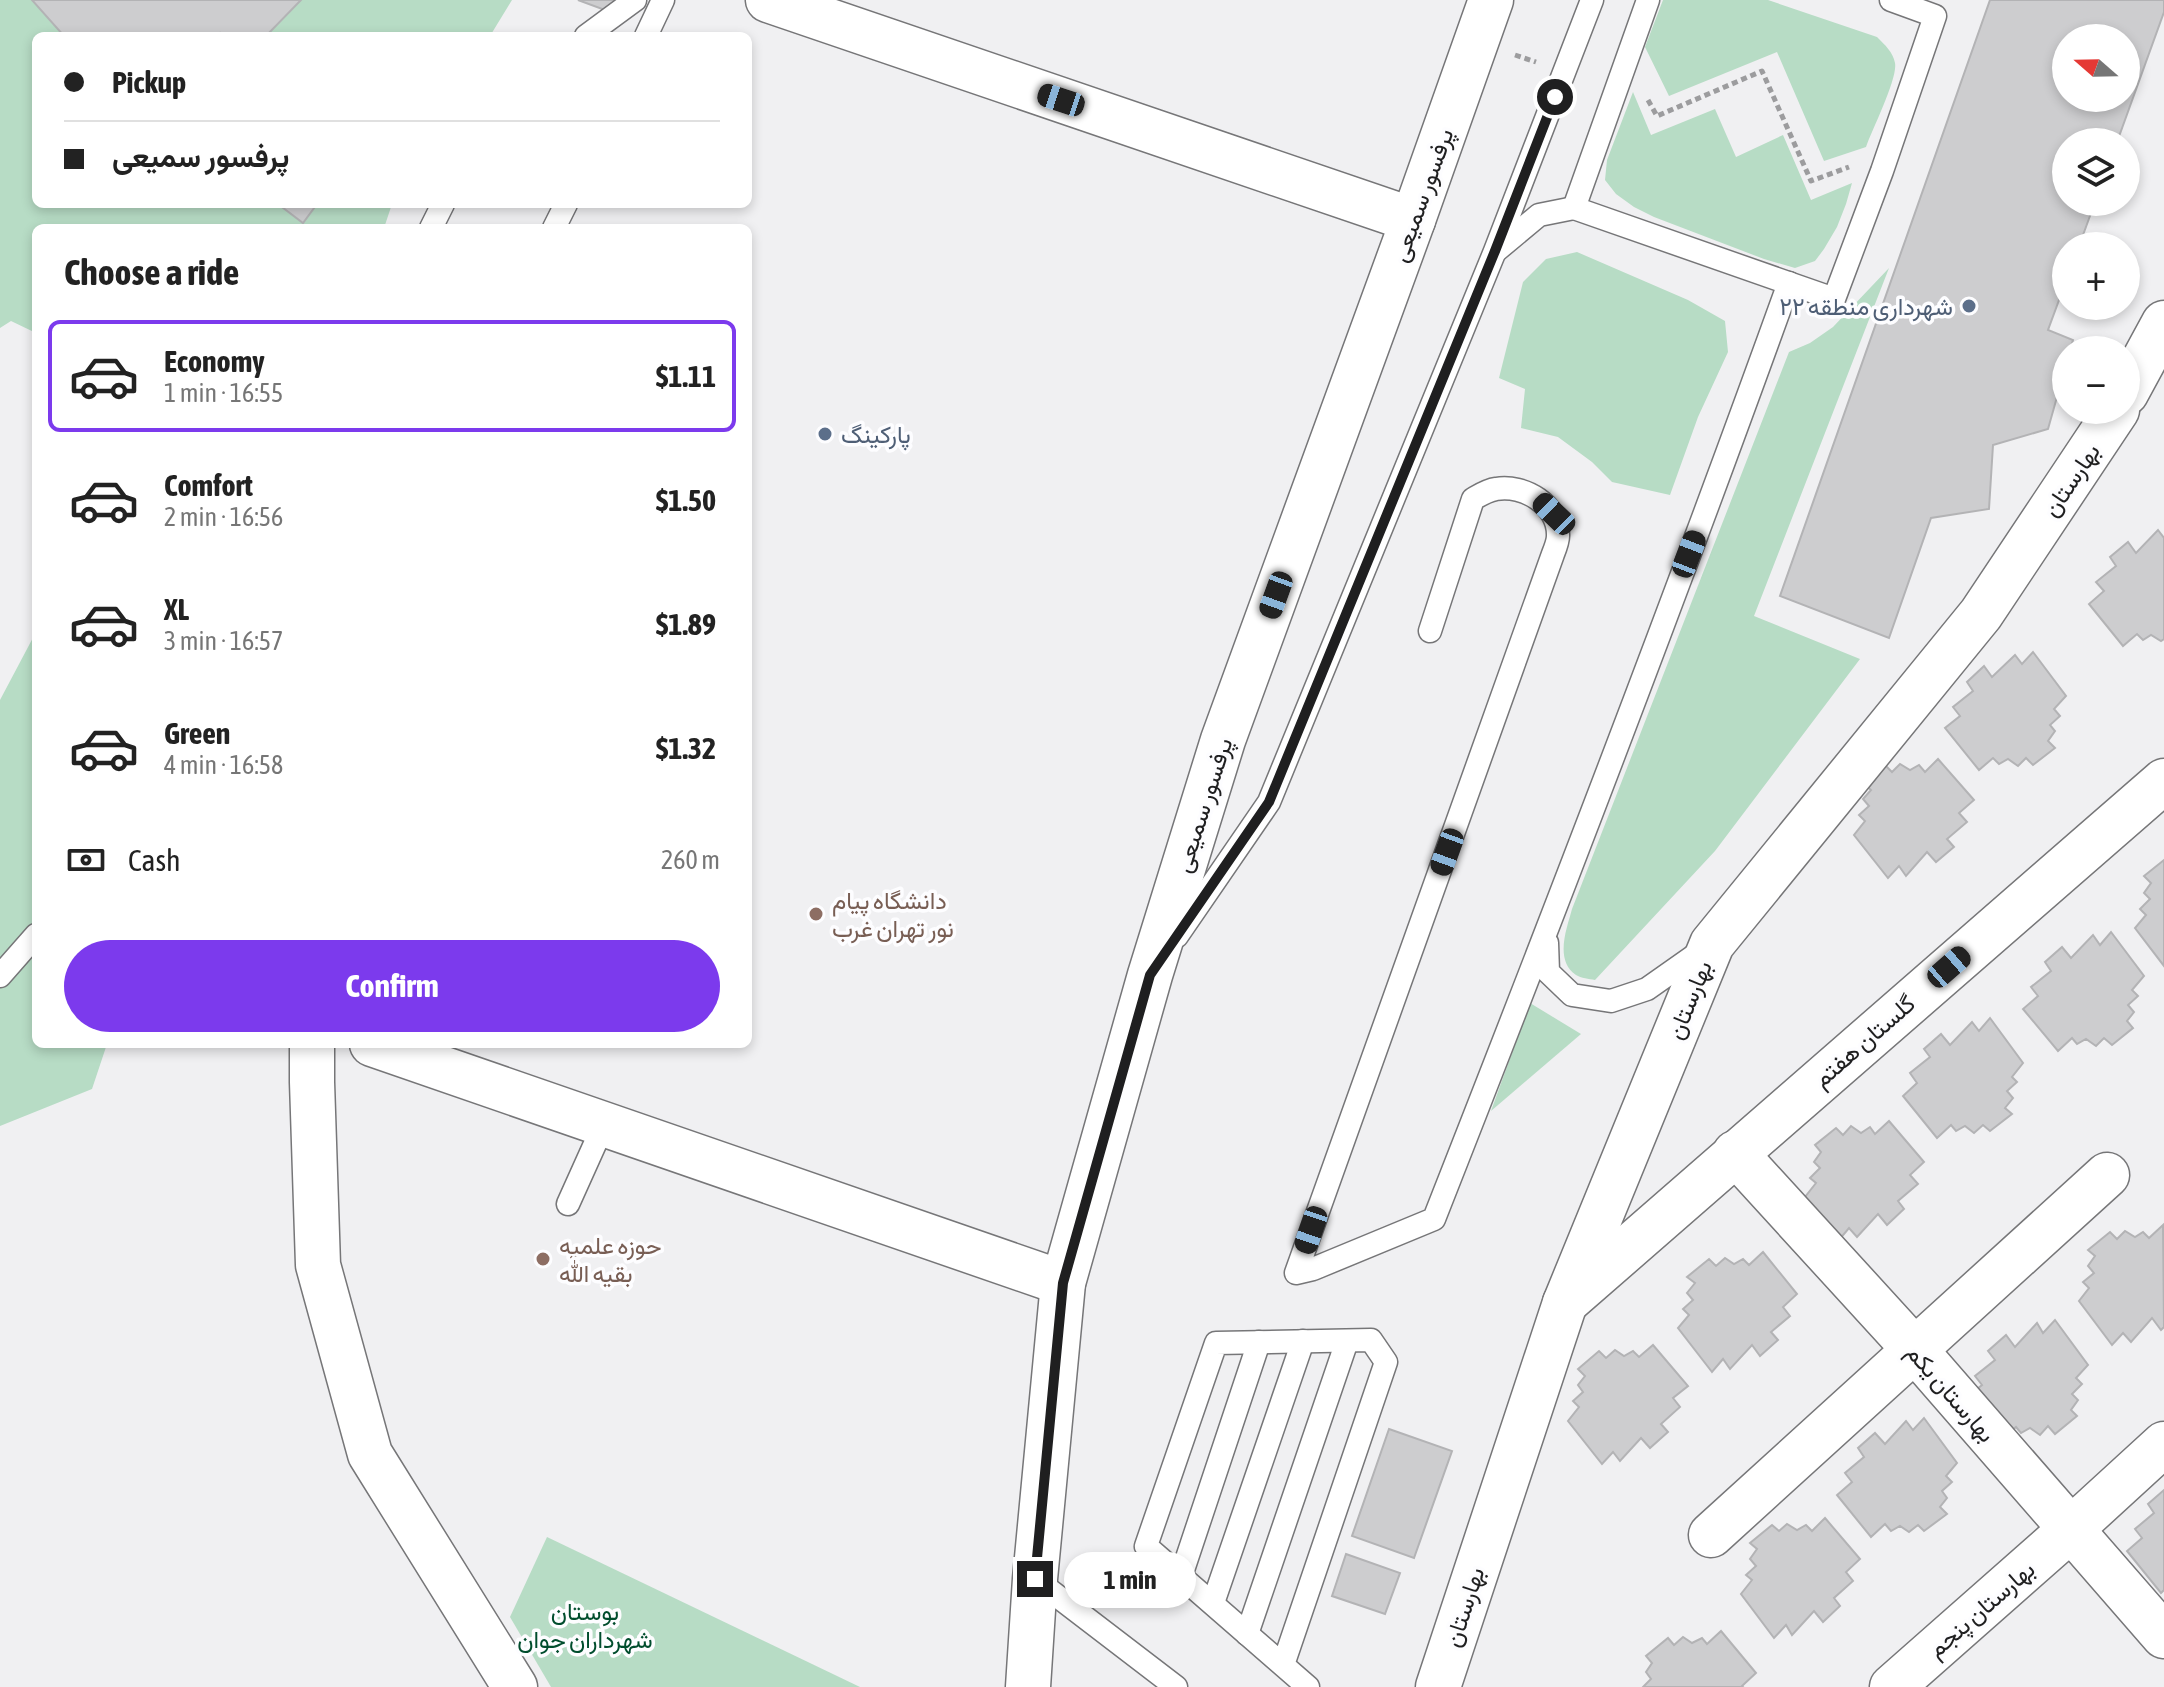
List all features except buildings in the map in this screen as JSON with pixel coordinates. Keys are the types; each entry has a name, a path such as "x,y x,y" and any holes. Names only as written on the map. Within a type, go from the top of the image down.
{"street":[{"path":"768,0 1413,220"},
{"name":"پرفسور سمیعی","path":"1028,1687 1063,1283 1150,975 1223,740 1491,0"},
{"path":"2140,367 2164,323"},
{"name":"بهارستان","path":"1438,1687 1565,1303 1712,944 1981,614 2108,424"},
{"name":"گلستان هفتم","path":"1565,1303 2164,781"},
{"path":"312,1048 318,1265 370,1454 515,1687"},
{"path":"384,1048 1063,1283"},
{"name":"بهارستان یکم","path":"1735,1153 1915,1350 2164,1636"},
{"path":"1711,1535 2107,1175"},
{"name":"بهارستان پنجم","path":"1892,1687 2164,1444"}],"lane":[{"path":"591,32 635,0"},
{"path":"648,32 663,0"},
{"path":"1150,975 1269,802 1495,251 1592,0"},
{"path":"1574,208 1648,0"},
{"path":"1495,251 1539,215 1574,208 1834,299 1935,16 1891,0"},
{"path":"1430,631 1473,499 1493,489 1514,488 1539,500 1554,514 1559,536 1553,554 1296,1273 1313,1269 1434,1219 1546,934 1789,283"},
{"path":"1546,934 1548,972 1572,995 1611,1001 1647,989 1712,944"},
{"path":"0,976 32,940"},
{"path":"568,1204 604,1124"},
{"path":"1283,1665 1386,1362 1371,1340 1216,1343 1146,1546 1308,1687"},
{"path":"1213,1603 1303,1341"},
{"path":"1247,1634 1347,1341"},
{"path":"1181,1576 1259,1342"},
{"path":"1035,1579 1176,1687"}],"path":[{"path":"1621,73 1634,77 1657,116 1762,71 1811,181 1859,163 1882,171"}],"green space":[{"path":"0,0 512,0 492,32 32,32 32,208 391,208 385,224 32,224 32,331 11,321 0,328"},
{"path":"1663,0 1768,0 1877,37 1892,55 1895,70 1866,147 1824,161 1777,52 1669,96 1645,47"},
{"path":"1633,92 1651,135 1715,109 1736,157 1783,135 1811,200 1852,183 1837,227 1815,261 1795,268 1764,259 1654,217 1616,194 1605,180 1607,160"},
{"path":"1577,252 1688,300 1725,321 1728,352 1698,417 1670,495 1612,482 1592,462 1558,437 1521,428 1525,389 1499,378 1523,282 1546,259"},
{"path":"1889,268 1754,616 1860,659 1715,851 1595,980 1578,976 1569,969 1564,953 1565,934 1572,909 1789,352 1810,343 1833,327"},
{"path":"32,640 32,1048 106,1048 92,1089 0,1126 0,700"},
{"path":"1530,1003 1581,1034 1491,1111"},
{"name":"بوستان شهرداران جوان","path":"547,1537 860,1687 551,1687 510,1617"}],"place":[{"name":"شهرداری منطقه ۲۲","path":"1969,306"},
{"name":"پارکینگ","path":"825,434"},
{"name":"دانشگاه پیام نور تهران غرب","path":"816,914"},
{"name":"حوزه علمیه بقیه الله","path":"543,1259"}],"route":[{"path":"1035,1579 1063,1283 1150,975 1269,802 1555,97"}]}
